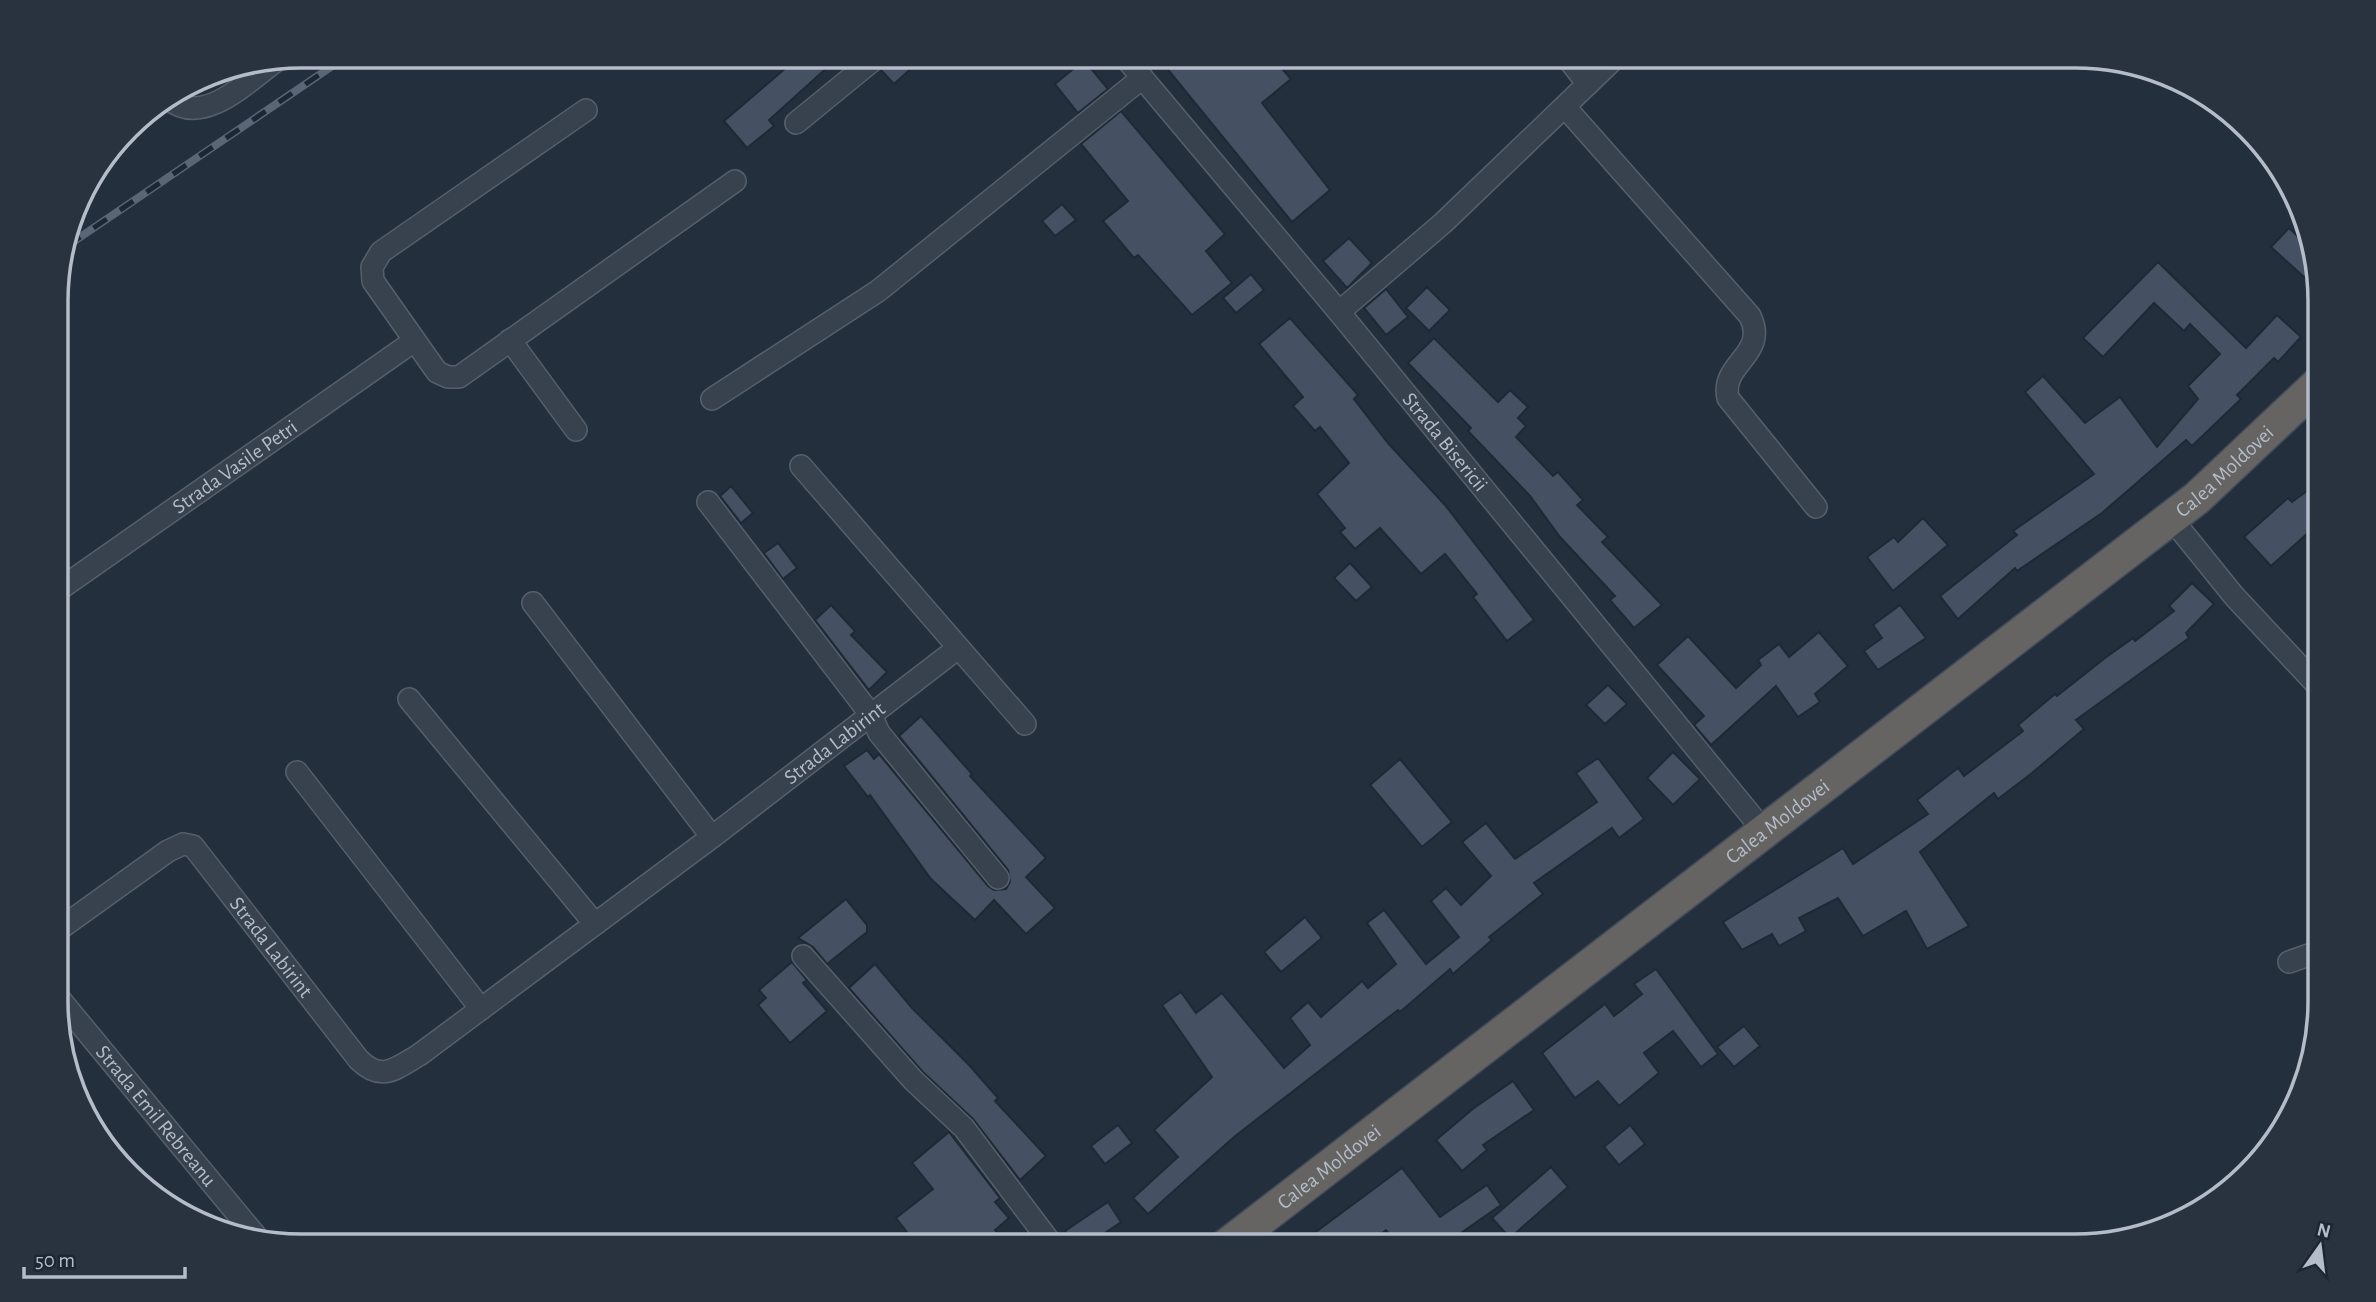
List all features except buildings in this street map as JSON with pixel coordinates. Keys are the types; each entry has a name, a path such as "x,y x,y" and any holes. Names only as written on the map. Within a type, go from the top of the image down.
{"highway":[{"name":"Calea Moldovei","path":"1242,1233 2197,498 2308,393"}],"street":[{"path":"1575,68 1588,85"},
{"path":"1339,312 1443,223 1605,68"},
{"path":"796,123 862,69"},
{"name":"Strada Bisericii","path":"1134,69 1339,312 1763,830"},
{"path":"176,105 204,108 218,102 260,73"},
{"path":"712,400 878,291 1142,78"},
{"path":"1565,107 1750,316 1755,332 1753,346 1729,379 1726,388 1728,398 1816,507"},
{"path":"586,110 381,252 372,267 373,281 437,372 447,377 458,377 735,181"},
{"path":"510,340 576,430"},
{"name":"Strada Vasile Petri","path":"69,584 414,341"},
{"path":"801,466 1025,724"},
{"path":"708,502 871,715 878,733 998,878"},
{"path":"2171,518 2234,596 2308,675"},
{"path":"533,603 712,837"},
{"name":"Strada Labirint","path":"68,923 168,851 183,844 193,846 359,1060 375,1073 396,1069 712,837 958,648"},
{"path":"409,699 595,924"},
{"path":"297,772 481,1009"},
{"path":"2289,962 2308,955"},
{"path":"803,956 913,1080 964,1128 1044,1234"},
{"name":"Strada Emil Rebreanu","path":"69,1010 248,1227"}],"railway":[{"path":"76,240 328,69"}]}
